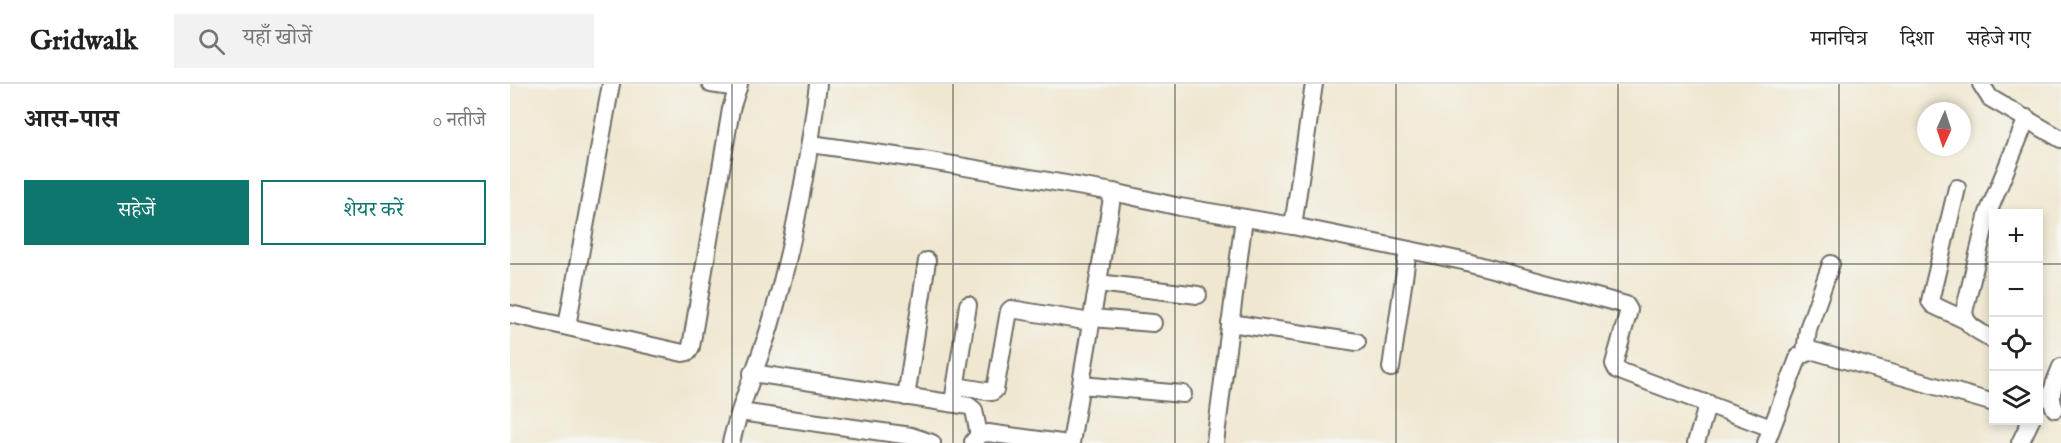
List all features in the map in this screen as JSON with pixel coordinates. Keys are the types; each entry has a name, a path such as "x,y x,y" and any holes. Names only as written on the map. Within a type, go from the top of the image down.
{"street":[{"path":"567,326 611,84"},
{"path":"510,314 688,352 691,347 731,109 738,86 711,84"},
{"path":"731,443 752,373 769,327 799,208 818,84"},
{"path":"1293,226 1314,84"},
{"path":"1981,84 1990,98 2061,139"},
{"path":"1965,320 1965,304 1988,213 2027,118"},
{"path":"810,144 924,160 1113,192 1180,207 1293,226 1463,261 1626,305 1629,310 1615,368 1708,403 1768,435 1799,356 1814,351 1989,402"},
{"path":"1958,188 1930,301 1933,305 1965,320 1970,326 1989,338"},
{"path":"1071,443 1113,192"},
{"path":"1215,443 1244,218"},
{"path":"1391,368 1408,250"},
{"path":"906,397 927,261"},
{"path":"1805,353 1808,328 1832,264"},
{"path":"1098,283 1198,296"},
{"path":"952,404 968,305"},
{"path":"956,386 992,392 996,390 1011,309 1092,320 1154,323"},
{"path":"1230,323 1357,342"},
{"path":"2052,411 2051,400 2045,386 2061,367"},
{"path":"752,373 969,406 974,410 975,439 988,433 1061,443"},
{"path":"1081,385 1183,394"},
{"path":"1696,443 1708,403"},
{"path":"740,412 911,435 932,443"},
{"path":"2020,443 2029,425"}]}
